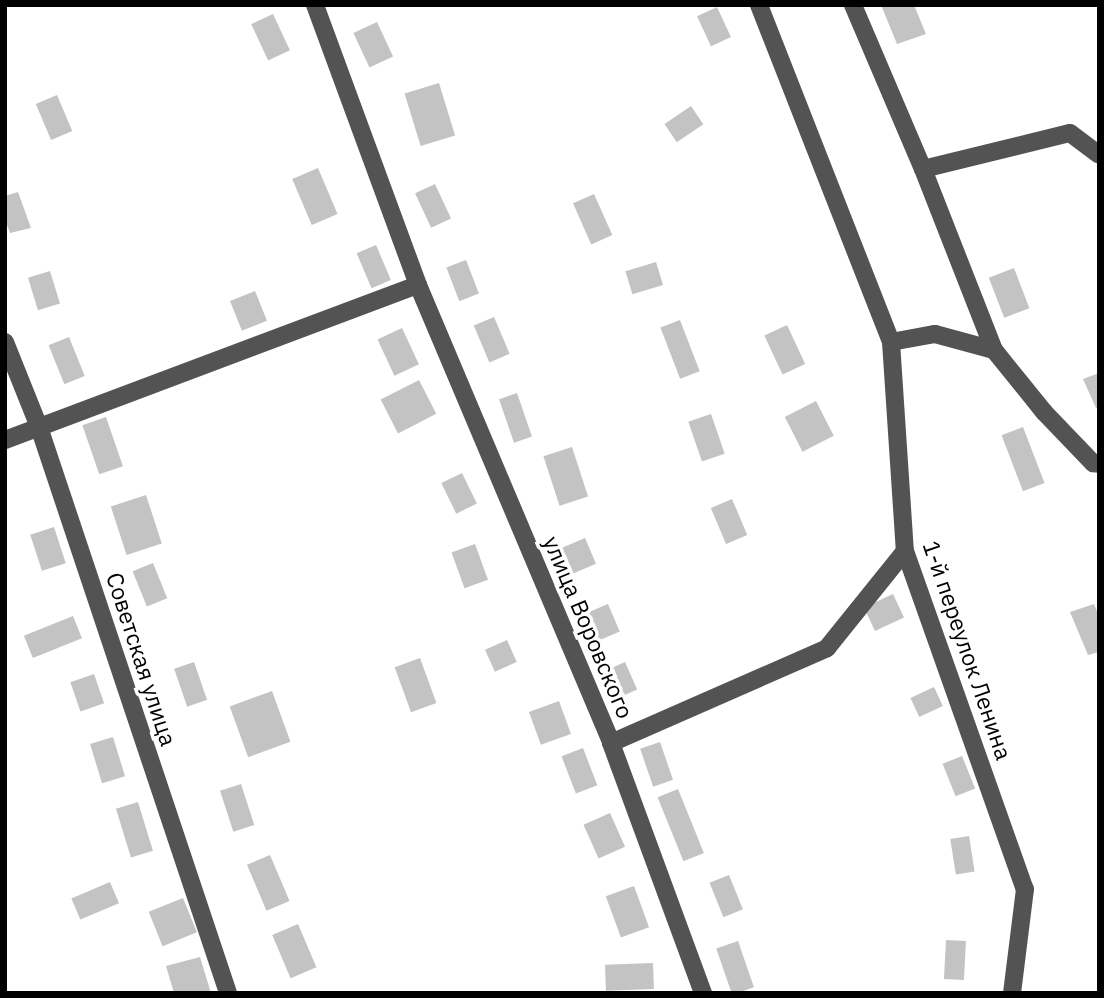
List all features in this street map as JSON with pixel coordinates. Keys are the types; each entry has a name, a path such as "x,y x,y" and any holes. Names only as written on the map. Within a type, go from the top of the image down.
{"street":[{"name":"улица Воровского","path":"315,5 418,285 611,743 703,993"},
{"name":"1-й переулок Ленина","path":"759,5 891,342 905,551 1025,889 1012,993"},
{"path":"853,5 923,169 994,350 1045,412 1093,463 1099,464"},
{"path":"923,169 1070,133 1099,155"},
{"path":"5,440 418,285"},
{"path":"891,342 935,334 994,350"},
{"name":"Советская улица","path":"5,342 39,427 228,993"},
{"path":"611,743 827,648 905,551"}],"building":[{"path":"881,5 914,5 926,34 897,44"},
{"path":"717,7 731,37 711,46 697,16"},
{"path":"273,14 290,50 268,60 251,24"},
{"path":"377,22 393,56 369,67 353,33"},
{"path":"439,83 455,136 421,146 405,94"},
{"path":"57,95 72,131 51,140 36,104"},
{"path":"691,106 703,124 677,142 664,124"},
{"path":"318,168 338,214 312,225 292,179"},
{"path":"435,184 451,218 431,228 415,193"},
{"path":"18,192 31,228 10,233 5,219 5,196"},
{"path":"594,194 612,235 591,244 573,203"},
{"path":"376,245 391,280 372,288 357,253"},
{"path":"466,260 479,294 459,301 446,268"},
{"path":"656,262 663,285 632,294 625,271"},
{"path":"1014,268 1029,308 1004,318 989,278"},
{"path":"50,271 60,304 38,310 28,278"},
{"path":"255,291 267,321 242,331 230,301"},
{"path":"494,317 510,354 489,362 474,326"},
{"path":"680,320 700,371 680,379 660,328"},
{"path":"787,325 805,364 783,375 764,336"},
{"path":"402,328 419,364 394,376 378,339"},
{"path":"69,337 85,376 64,384 49,345"},
{"path":"1099,373 1099,406 1096,408 1083,379"},
{"path":"419,380 436,414 398,433 381,400"},
{"path":"517,393 532,436 514,443 499,399"},
{"path":"816,401 834,436 803,452 785,417"},
{"path":"711,414 725,454 702,462 688,422"},
{"path":"106,417 123,466 99,474 82,425"},
{"path":"1023,427 1045,483 1023,491 1002,435"},
{"path":"572,447 588,496 560,506 543,456"},
{"path":"462,473 477,504 456,514 441,483"},
{"path":"146,495 162,544 127,555 111,506"},
{"path":"732,499 747,535 726,544 711,508"},
{"path":"54,527 66,563 42,571 30,535"},
{"path":"585,538 596,564 568,575 557,550"},
{"path":"475,544 488,580 465,588 452,553"},
{"path":"153,563 167,598 147,606 133,571"},
{"path":"893,594 904,618 875,631 864,608"},
{"path":"608,604 620,632 595,642 583,615"},
{"path":"1094,604 1099,616 1099,652 1088,655 1070,612"},
{"path":"73,616 82,638 33,658 24,636"},
{"path":"507,640 517,662 495,672 485,650"},
{"path":"420,658 436,703 411,712 395,667"},
{"path":"194,662 207,700 187,707 174,669"},
{"path":"625,662 637,689 618,698 606,671"},
{"path":"94,674 104,703 80,711 70,682"},
{"path":"934,687 943,706 919,717 910,698"},
{"path":"272,691 290,742 248,757 230,706"},
{"path":"559,701 571,734 541,745 529,712"},
{"path":"113,737 125,776 102,783 90,744"},
{"path":"660,742 673,780 653,787 640,749"},
{"path":"583,748 597,785 576,794 562,756"},
{"path":"962,756 975,788 956,796 943,764"},
{"path":"241,784 254,825 233,832 220,791"},
{"path":"678,789 704,853 683,861 658,797"},
{"path":"138,802 153,851 131,857 116,809"},
{"path":"610,813 625,847 599,859 584,825"},
{"path":"969,836 975,872 956,875 950,839"},
{"path":"270,855 290,901 267,911 247,865"},
{"path":"729,875 743,909 723,917 710,883"},
{"path":"110,882 119,903 80,920 71,898"},
{"path":"634,886 649,927 621,938 606,896"},
{"path":"183,898 197,932 163,946 149,912"},
{"path":"298,924 316,967 291,978 272,935"},
{"path":"946,940 966,941 964,980 944,979"},
{"path":"738,941 754,987 732,993 716,948"},
{"path":"200,957 211,993 174,993 166,966"},
{"path":"653,963 654,989 606,991 605,965"}]}
